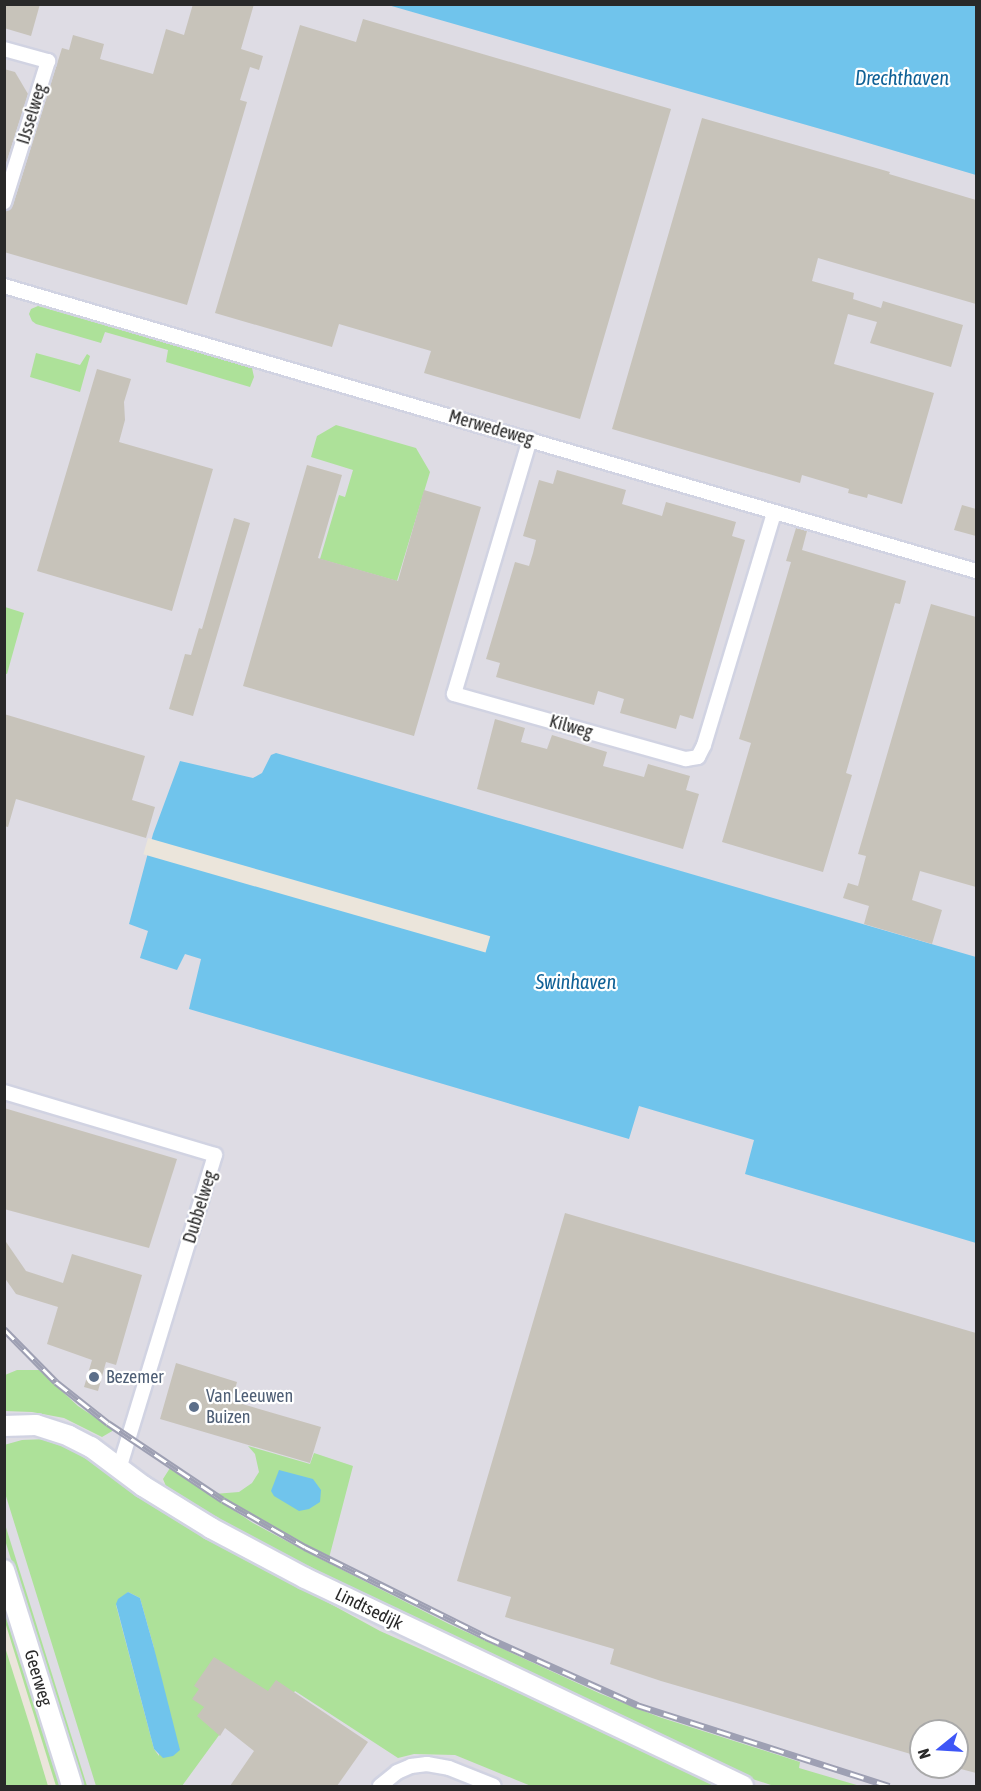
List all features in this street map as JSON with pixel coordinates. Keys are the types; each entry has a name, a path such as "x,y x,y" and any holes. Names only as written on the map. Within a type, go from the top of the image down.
{"street":[{"name":"IJsselweg","path":"4,49 48,61 4,202"},
{"name":"Merwedeweg","path":"4,286 976,571"},
{"name":"Kilweg","path":"530,440 454,694 686,759 698,757 705,745 774,513"},
{"name":"Dubbelweg","path":"4,1092 216,1155 119,1469"},
{"name":"Lindtsedijk","path":"4,1426 36,1425 69,1436 90,1447 119,1469 211,1528 305,1578 743,1786"},
{"name":"Geerweg","path":"4,1570 72,1786"},
{"path":"380,1786 397,1772 411,1766 427,1764 449,1768 494,1786"}],"shaded area":[{"path":"4,5 976,5 976,1786 66,1786 4,1590"}],"green space":[{"path":"38,306 252,368 254,377 250,387 166,362 168,350 105,332 101,343 36,324 29,314 31,309"},
{"path":"36,353 80,365 87,354 90,356 80,392 30,377"},
{"path":"336,425 416,448 430,472 397,581 320,559 339,495 345,497 353,470 311,457 317,436"},
{"path":"5,607 24,613 7,674 4,673"},
{"path":"17,1370 39,1370 78,1406 114,1430 102,1437 64,1418 32,1412 5,1411 5,1375"},
{"path":"48,1439 90,1452 230,1549 380,1631 610,1733 719,1786 531,1786 455,1755 414,1754 398,1758 295,1691 286,1704 225,1727 182,1786 96,1786 5,1493 4,1445 22,1440","holes":["128,1592 140,1598 154,1648 159,1756 154,1749 116,1605"]},
{"path":"248,1446 310,1464 314,1453 353,1466 329,1558 266,1527 214,1494 239,1492 252,1483 259,1472 255,1454"},
{"path":"170,1468 253,1523 449,1624 601,1694 659,1717 800,1762 799,1768 860,1786 774,1786 740,1775 231,1532 168,1491 163,1479"},
{"path":"4,1521 87,1786 81,1786 5,1540"},
{"path":"4,1598 62,1786 56,1786 5,1622"},
{"path":"4,1644 30,1726 48,1786 5,1786"}],"water":[{"name":"Drechthaven","path":"388,5 976,5 976,175 838,134"},
{"name":"Swinhaven","path":"276,753 976,957 976,1243 745,1174 754,1140 639,1106 629,1139 189,1009 201,959 185,954 177,970 140,958 148,931 129,924 153,834 180,761 253,778 262,773 271,755"},
{"path":"279,1470 313,1479 321,1490 320,1502 309,1509 299,1511 274,1496 271,1491"},
{"path":"128,1592 140,1598 154,1648 180,1750 173,1756 163,1758 154,1749 116,1604 118,1599"}],"pier":[{"path":"148,838 490,936 486,952 143,854"}],"building":[{"path":"4,4 40,4 31,36 4,28"},
{"path":"193,4 254,4 241,49 263,56 259,70 250,67 240,100 247,102 187,305 4,252 4,211 13,205 62,48 69,50 73,35 104,44 100,59 153,74 166,29 184,35"},
{"path":"363,19 671,109 580,419 424,373 431,351 339,324 332,347 215,313 300,25 356,42"},
{"path":"4,69 15,72 28,94 4,170"},
{"path":"702,118 890,172 889,174 976,200 976,304 818,258 812,281 854,293 853,299 881,308 883,301 963,325 951,367 870,343 877,322 848,314 834,364 934,393 902,504 868,494 867,498 848,493 849,489 802,475 800,483 612,429"},
{"path":"97,369 131,379 124,402 125,420 119,442 213,469 172,611 37,571"},
{"path":"307,465 342,475 318,558 398,581 424,490 481,507 414,736 243,686"},
{"path":"557,470 626,490 622,504 662,516 666,502 736,522 732,536 745,540 693,719 680,715 676,729 620,713 624,699 598,691 594,705 496,677 500,663 486,659 515,562 529,566 533,553 536,540 523,536 539,480 553,484"},
{"path":"962,505 976,509 976,536 954,530"},
{"path":"234,518 250,523 193,716 169,709 185,654 191,655 199,628 202,629"},
{"path":"796,528 807,531 802,550 906,581 900,604 895,603 846,773 852,775 823,872 722,842 751,743 739,739 791,562 786,561"},
{"path":"931,604 976,617 976,887 920,871 912,900 942,910 932,944 864,924 869,906 843,898 848,883 858,886 866,856 858,854"},
{"path":"4,714 145,756 132,800 155,807 146,838 16,799 8,827 4,826"},
{"path":"495,719 525,728 521,742 547,749 552,735 607,752 603,766 644,777 648,764 690,776 686,790 699,794 683,849 477,789"},
{"path":"4,1108 177,1159 149,1248 4,1209"},
{"path":"565,1213 976,1333 976,1773 969,1771 969,1719 909,1719 909,1753 610,1664 614,1649 505,1617 511,1597 457,1581"},
{"path":"4,1239 26,1271 63,1283 72,1254 142,1275 116,1365 106,1362 98,1391 84,1387 92,1360 47,1344 58,1307 16,1294 4,1277"},
{"path":"176,1363 237,1382 232,1401 321,1427 310,1463 160,1419"},
{"path":"214,1657 268,1691 276,1680 368,1742 337,1786 230,1786 254,1751 225,1728 220,1736 197,1716 204,1707 192,1699 199,1689 194,1686"}],"railway":[{"path":"4,1329 56,1382 108,1423 223,1500 305,1547 486,1637 637,1705 889,1786"}],"place":[{"name":"Bezemer","path":"94,1377"},
{"name":"Van Leeuwen Buizen","path":"194,1407"}]}
